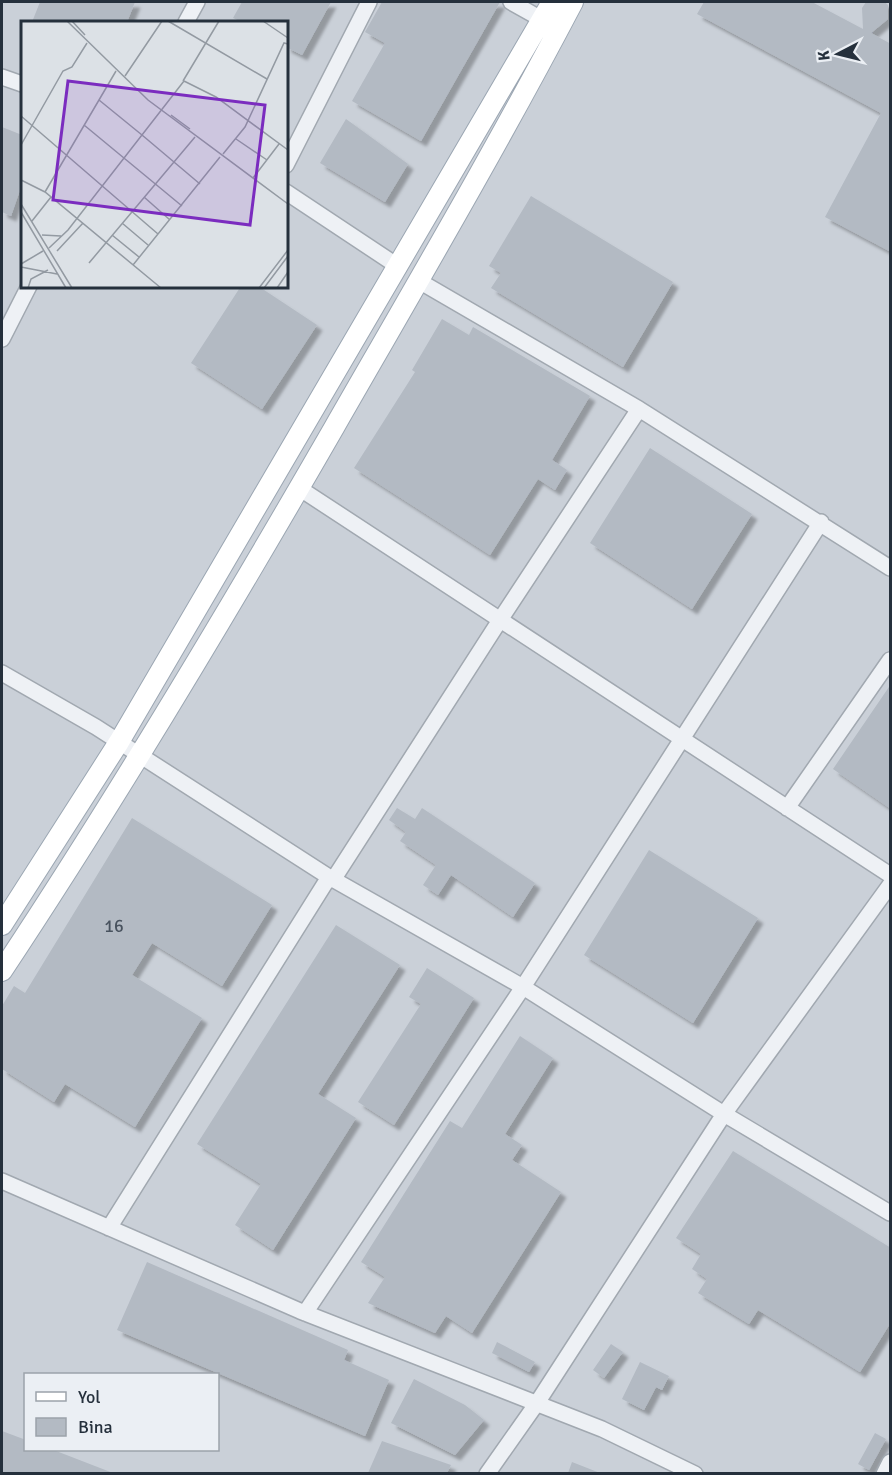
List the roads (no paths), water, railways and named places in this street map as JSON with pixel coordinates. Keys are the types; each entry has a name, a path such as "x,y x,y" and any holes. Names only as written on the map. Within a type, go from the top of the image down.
{"main road":[{"path":"2,925 119,742 552,2"},
{"path":"2,971 209,644 419,281 573,2"}],"street":[{"path":"187,21 197,2"},
{"path":"288,161 369,2"},
{"path":"511,2 543,20"},
{"path":"2,77 21,84"},
{"path":"288,193 399,267"},
{"path":"419,281 639,409 891,568"},
{"path":"2,339 28,288"},
{"path":"109,1228 331,878 639,409"},
{"path":"299,488 891,875"},
{"path":"305,1313 523,987 820,522"},
{"path":"787,808 891,660"},
{"path":"2,673 119,742 331,878 523,987 724,1114 891,1213"},
{"path":"487,1473 537,1403 724,1114 891,885"},
{"path":"2,1181 305,1313 602,1429 694,1473"},
{"path":"884,1473 891,1462"}]}
